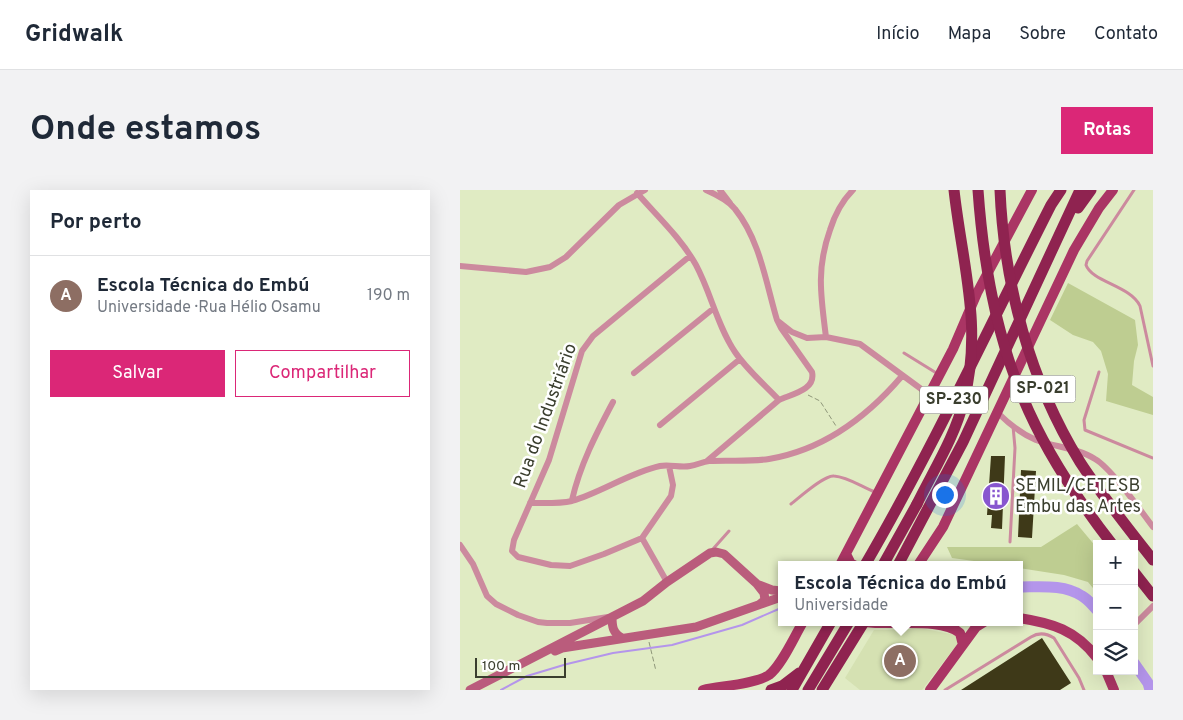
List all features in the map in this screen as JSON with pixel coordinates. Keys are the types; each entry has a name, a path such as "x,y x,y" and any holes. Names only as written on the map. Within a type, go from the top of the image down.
{"highway":[{"path":"886,561 917,504 950,437 964,402 970,370 972,337 971,301 954,190"},
{"name":"SP-021","path":"978,190 984,247 997,318 1023,398 1053,459 1084,507 1109,540"},
{"name":"SP-021","path":"1000,190 1005,248 1014,300 1025,340 1043,388 1080,461 1100,491 1153,560"},
{"name":"SP-230","path":"867,561 943,421 1000,305 1060,190"},
{"name":"SP-230","path":"901,560 963,442 1080,190"},
{"path":"1054,246 1091,190"},
{"path":"1138,577 1153,596"},
{"path":"792,690 829,626"},
{"path":"808,690 847,626"},
{"path":"822,690 857,634 866,626"},
{"path":"771,690 791,680 805,666"}],"main road":[{"path":"842,561 952,349 977,293 1032,190"},
{"path":"921,561 943,527 1074,250 1099,208 1113,190"},
{"path":"470,690 643,601 710,553 724,554 757,584 765,596 765,600 760,604"},
{"path":"846,554 849,561"},
{"path":"757,584 778,591"},
{"path":"528,661 562,648 696,628 778,598"},
{"path":"612,617 613,628 617,635 622,638"},
{"path":"1023,619 1042,621 1058,626 1092,647"},
{"path":"703,690 754,681 768,676 778,664 802,626"},
{"path":"798,632 805,626"},
{"path":"939,626 952,628 960,633 963,645"},
{"path":"930,690 978,626"},
{"path":"1108,675 1114,690"}],"street":[{"path":"460,266 526,272 550,267 566,257 620,206 637,193 645,190"},
{"path":"706,190 734,207"},
{"path":"707,461 779,400 808,388 812,382 812,372 777,320 755,244 747,227 720,190"},
{"path":"826,337 820,284 822,257 835,215 853,190"},
{"path":"637,193 677,238 690,256 723,330 740,359 779,400"},
{"name":"Rua do Industriário","path":"642,538 570,566 551,566 518,557 512,551 514,540 548,460 582,351 593,336 690,256"},
{"path":"634,373 714,308"},
{"path":"777,320 792,332 807,338 826,337 860,344 928,394"},
{"path":"660,425 740,359"},
{"path":"530,503 572,500 635,474 663,466 688,467 707,461 748,461 786,456 813,447 875,405 902,376"},
{"path":"572,500 575,486 590,448 613,402"},
{"path":"998,413 1013,426 1037,440 1086,454 1096,459 1108,470 1153,527"},
{"path":"667,582 642,538 671,496 674,485 669,466"},
{"path":"460,545 473,564 487,596 496,604 518,615 538,622 570,623 612,617"},
{"path":"1138,621 1153,606"},
{"path":"570,623 574,636"}],"lane":[{"path":"1134,190 1086,265 1091,272 1137,300 1140,306 1153,366"},
{"path":"904,353 938,374"},
{"path":"1099,372 1084,420 1085,430 1153,458"},
{"path":"1010,542 1015,448 1013,426"},
{"path":"792,504 824,479 832,476 844,479 878,494"},
{"path":"710,553 729,531"},
{"path":"945,690 1031,637 1040,634 1054,638 1079,678 1084,690"}],"path":[{"path":"801,391 820,401 839,431"},
{"path":"649,643 656,671"}],"shaded area":[{"path":"1068,283 1135,320 1138,345 1134,361 1132,385 1153,397 1153,415 1106,401 1108,374 1101,351 1093,342 1073,335 1050,320"},
{"path":"1077,524 1093,543 1093,588 1088,582 1064,575 1023,569 1023,561 974,561 952,558 947,547 1041,547"},
{"path":"914,627 956,635 958,643 922,690 860,690 845,678 874,630 910,629"}],"building":[{"name":"SEMIL/CETESB Embu das Artes","path":"991,456 1005,456 1002,529 991,528 992,515 987,515"},
{"path":"1021,470 1036,471 1032,538 1018,537"},
{"path":"1042,638 1071,683 1060,690 961,690"}],"waterway":[{"path":"1023,587 1052,587 1068,590 1084,597 1093,606"},
{"path":"501,690 527,676 567,664 613,653 672,645 742,625 778,609"},
{"path":"1138,669 1148,683 1150,690"}],"place":[{"name":"SEMIL/CETESB Embu das Artes","path":"996,496"},
{"name":"Escola Técnica do Embú","path":"900,661"}]}
